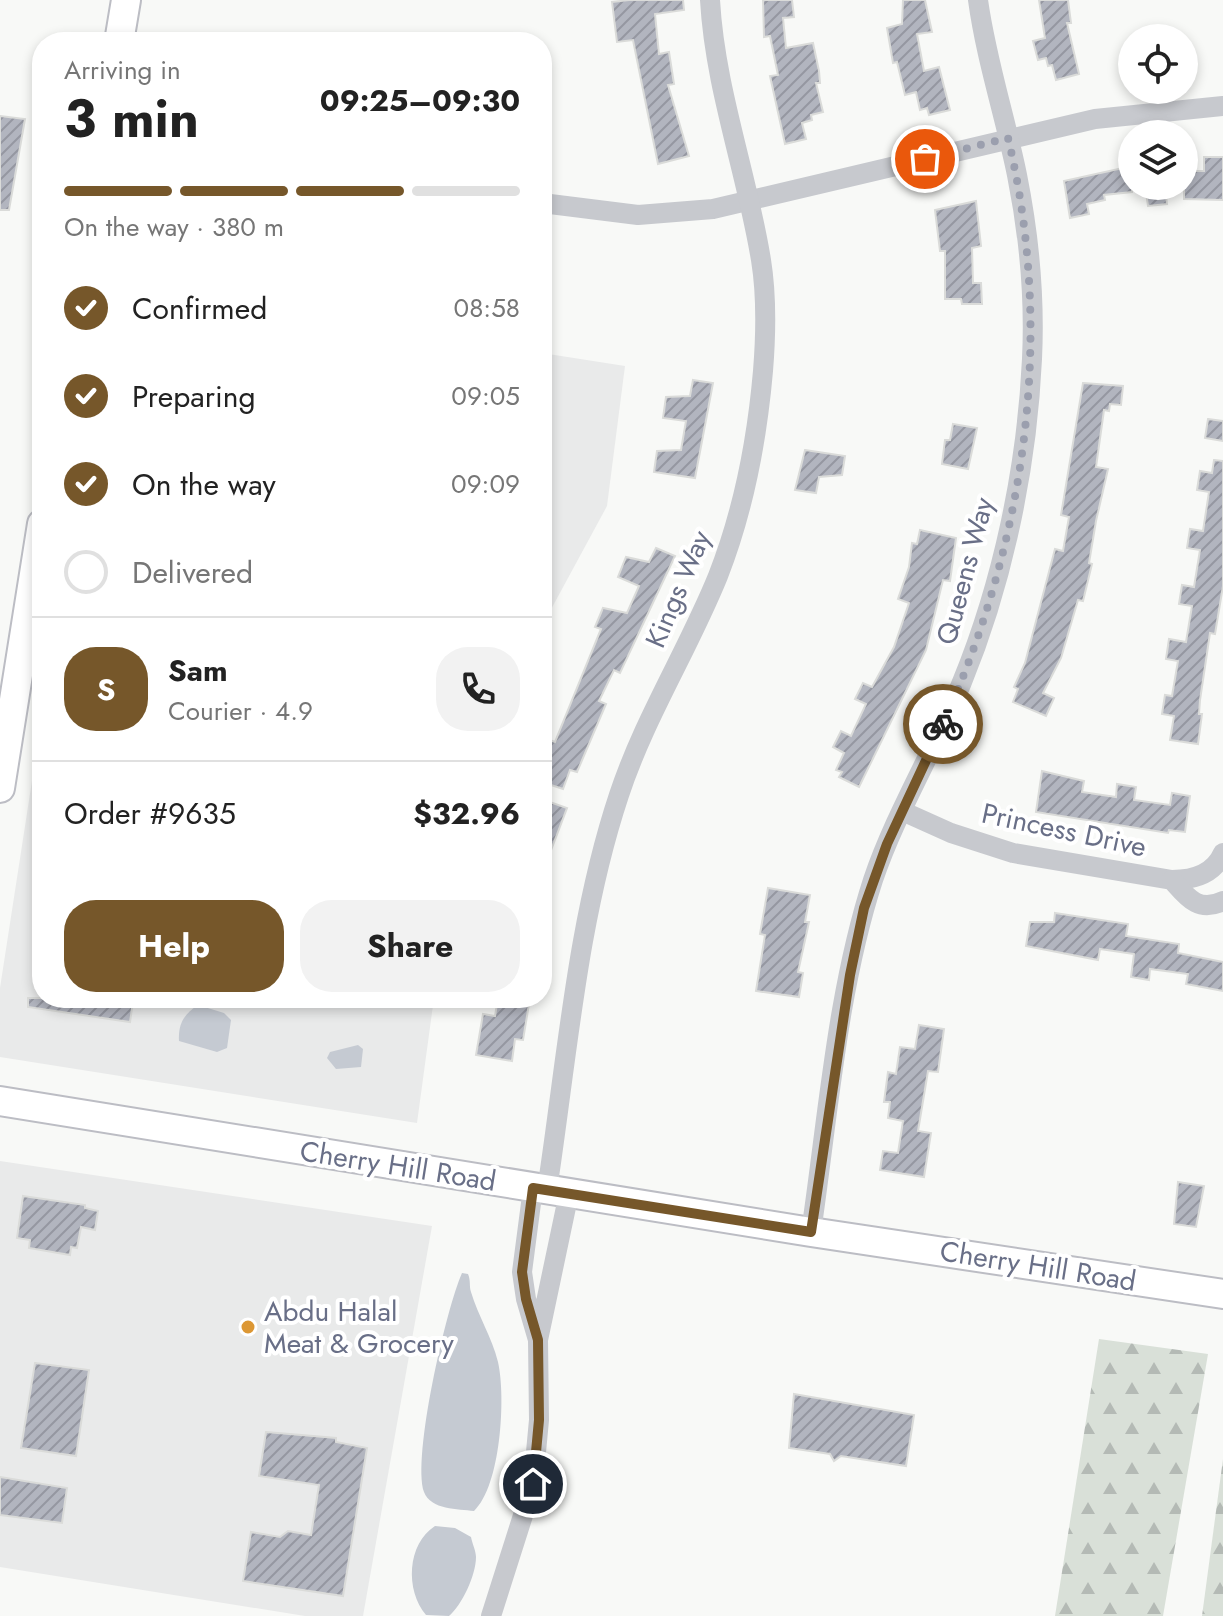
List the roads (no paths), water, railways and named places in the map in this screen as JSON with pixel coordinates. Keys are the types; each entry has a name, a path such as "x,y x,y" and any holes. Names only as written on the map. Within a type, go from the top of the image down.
{"main road":[{"path":"121,32 126,0"},
{"path":"0,788 32,587"},
{"name":"Cherry Hill Road","path":"0,1101 811,1232 1223,1294"}],"street":[{"name":"Kings Way","path":"550,1190 586,938 608,828 639,744 717,577 746,481 762,375 766,326 762,264 719,69 710,0"},
{"name":"Queens Way","path":"811,1232 856,941 875,875 962,683 983,628 1003,554 1024,436 1032,358 1027,234 978,0"},
{"path":"552,204 638,215 681,213 749,201 1095,119 1223,106"},
{"name":"Princess Drive","path":"902,811 951,833 1013,853 1172,880 1195,878 1207,873 1219,864 1223,853"},
{"name":"Princess Drive","path":"1172,880 1190,901 1201,906 1223,901"},
{"path":"538,1340 522,1272 550,1190"},
{"path":"491,1616 533,1484 539,1420 538,1340 550,1190"}],"place":[{"name":"Abdu Halal Meat & Grocery","path":"248,1327"}]}
